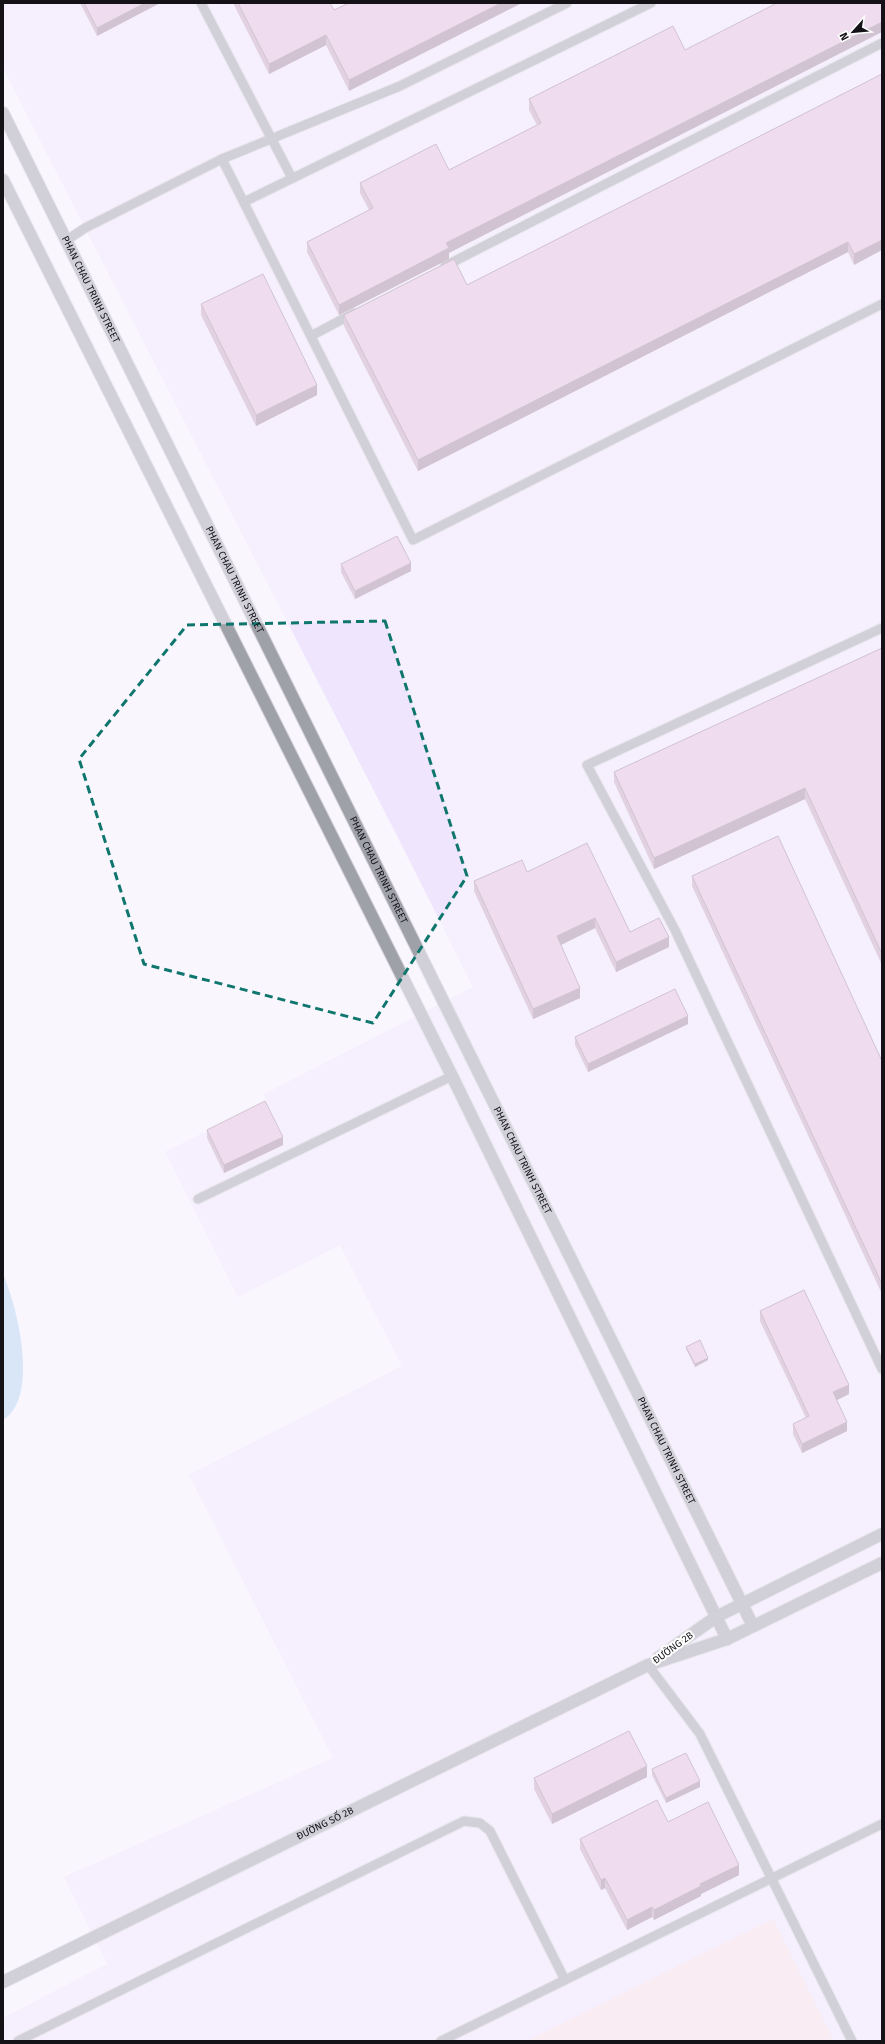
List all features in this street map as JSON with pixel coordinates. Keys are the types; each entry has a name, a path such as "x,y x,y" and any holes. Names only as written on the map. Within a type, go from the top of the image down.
{"street":[{"name":"PHAN CHAU TRINH STREET","path":"3,113 753,1626"},
{"path":"3,180 452,1076 727,1639"},
{"name":"ĐƯỜNG 2B","path":"648,1666 716,1617 882,1534"},
{"name":"ĐƯỜNG 2B","path":"648,1666 727,1639 882,1563"},
{"name":"ĐƯỜNG SỐ 2B","path":"3,1982 648,1666"}],"lane":[{"path":"201,3 292,178"},
{"path":"67,240 86,228 222,159 400,86 567,3"},
{"path":"244,202 651,3"},
{"path":"438,270 882,43"},
{"path":"222,159 413,540 882,304"},
{"path":"311,336 360,310"},
{"path":"882,628 586,765 675,930 882,1369"},
{"path":"198,1199 452,1076"},
{"path":"648,1666 700,1734 852,2041"},
{"path":"18,2041 464,1821 475,1822 490,1831 564,1980"},
{"path":"441,2041 882,1824"}],"highlighted area":[{"path":"385,621 467,876 373,1023 144,964 79,759 187,625"}],"shaded area":[{"path":"3,3 882,3 882,2041 3,2041 3,2018 107,1964 64,1877 333,1758 189,1475 402,1366 340,1245 238,1297 165,1152 267,1101 264,1094 473,987 3,68"},
{"path":"773,1919 834,2041 526,2041"}],"water":[{"path":"3,1274 9,1289 19,1328 23,1372 21,1392 14,1408 3,1420"}],"building":[{"path":"84,3 145,3 97,28"},
{"path":"238,3 330,3 334,10 349,3 501,3 349,80 326,35 269,64"},
{"path":"777,3 882,3 882,22 446,243 449,248 339,305 307,242 373,208 360,183 436,144 449,170 541,123 529,99 673,26 685,50"},
{"path":"882,74 882,240 854,254 848,242 418,460 344,315 454,259 467,285"},
{"path":"263,274 317,385 256,415 201,304"},
{"path":"397,536 411,563 355,591 341,564"},
{"path":"882,648 882,954 805,788 654,858 614,772"},
{"path":"778,836 882,1061 882,1284 692,876"},
{"path":"587,843 630,932 659,918 669,937 616,962 595,918 557,936 580,988 533,1009 474,881 522,860 527,872"},
{"path":"675,989 688,1016 588,1064 575,1037"},
{"path":"265,1101 283,1137 224,1165 207,1130"},
{"path":"804,1290 849,1385 833,1392 847,1422 802,1444 793,1424 809,1416 760,1311"},
{"path":"700,1340 708,1358 695,1364 686,1347"},
{"path":"629,1731 647,1766 552,1814 534,1778"},
{"path":"686,1753 700,1781 666,1798 652,1769"},
{"path":"657,1800 668,1822 708,1802 739,1865 700,1884 701,1886 654,1910 652,1907 627,1920 605,1878 601,1880 580,1839"}]}
